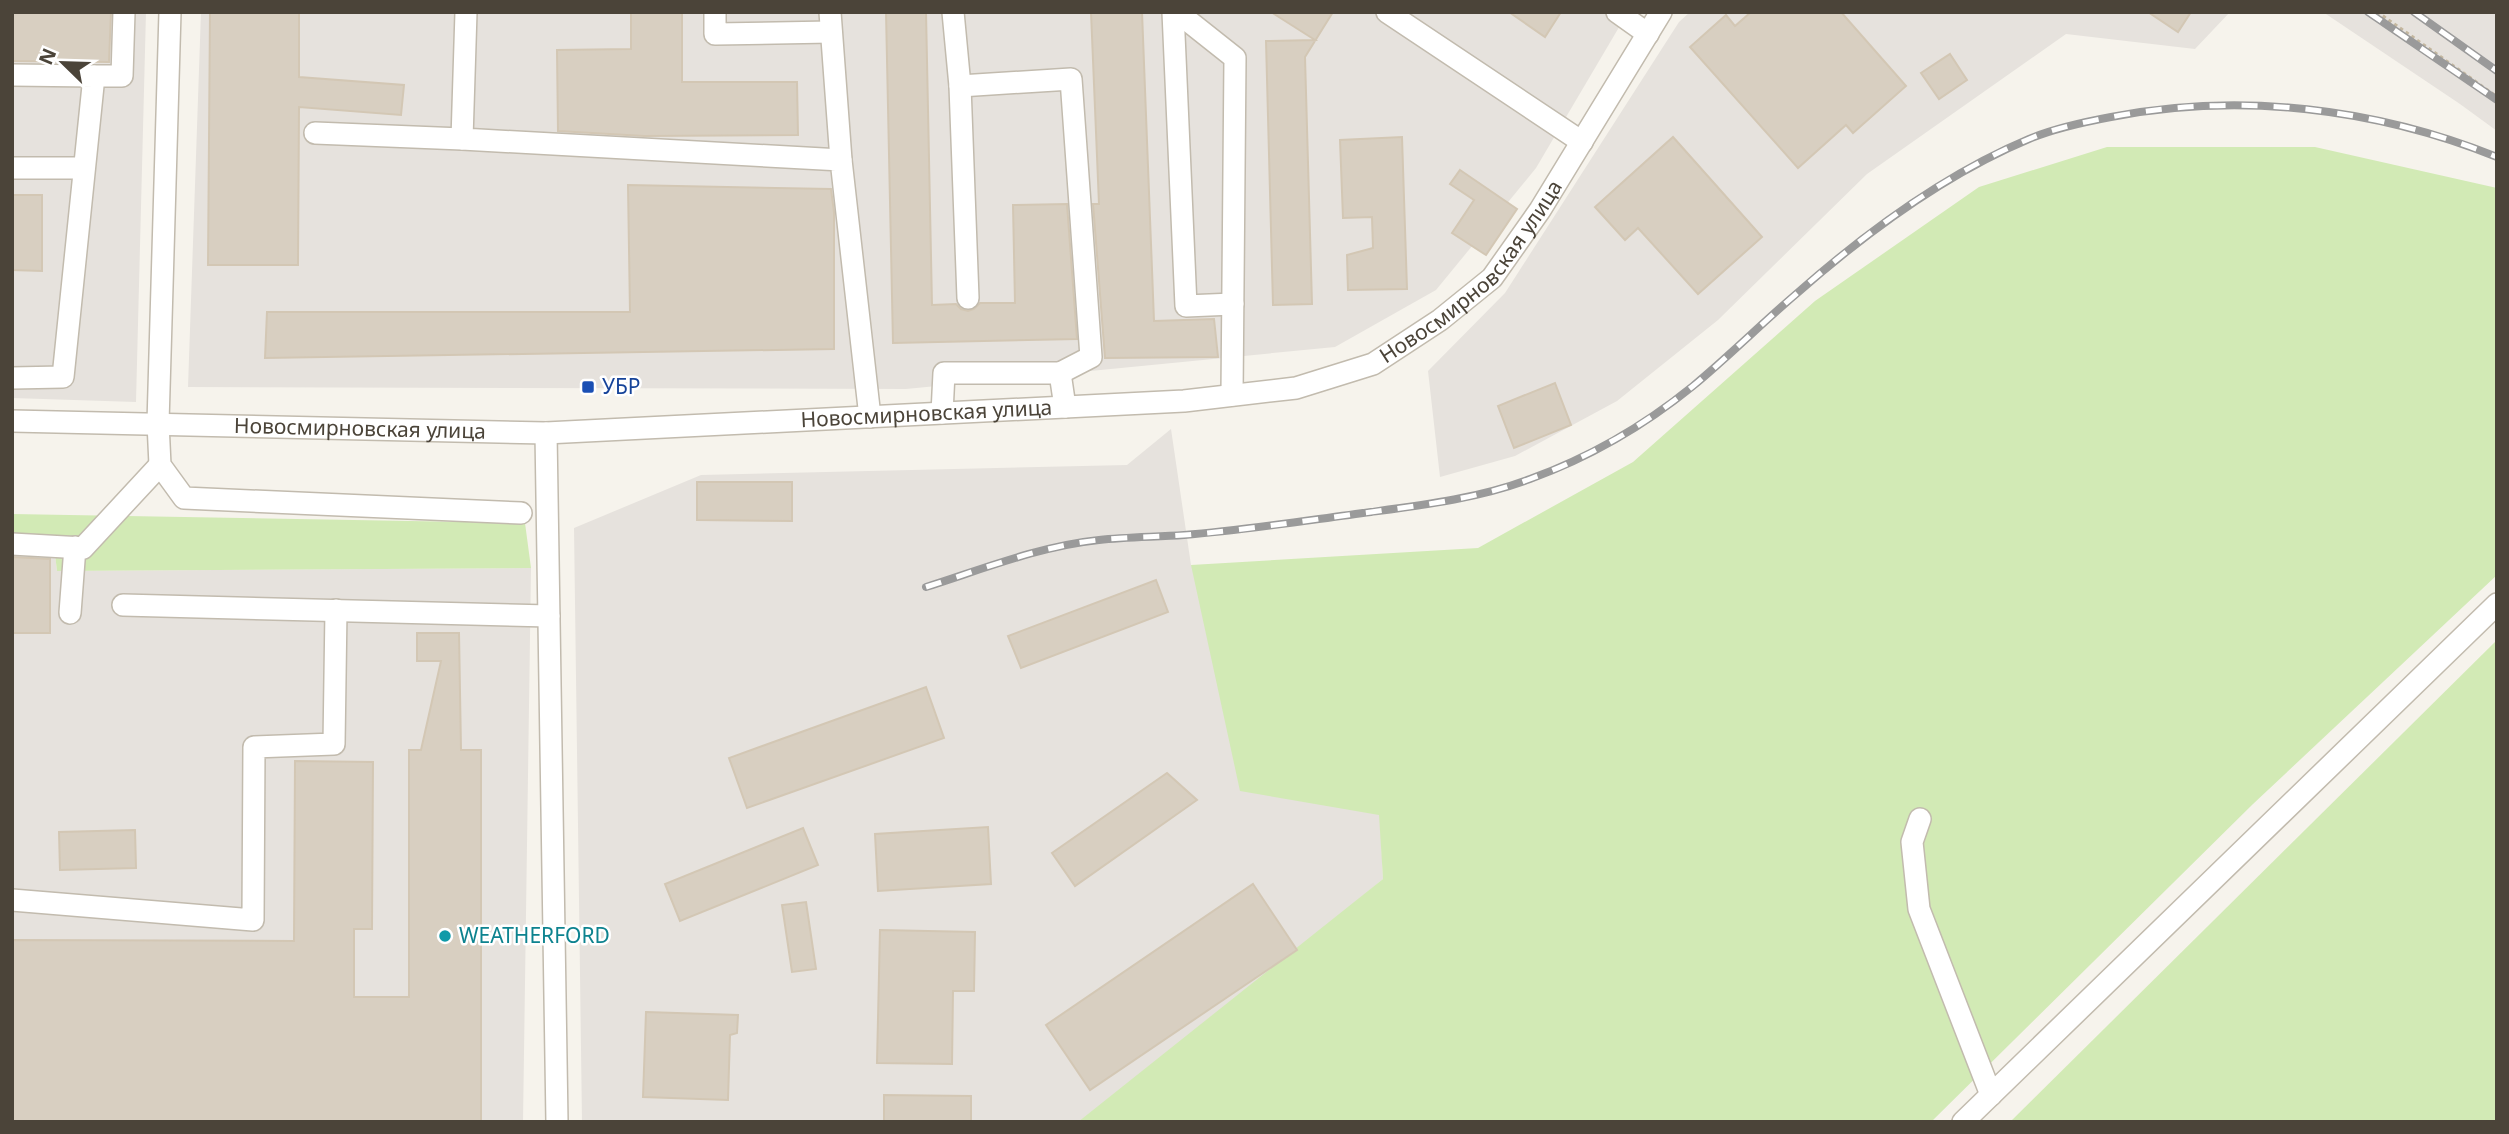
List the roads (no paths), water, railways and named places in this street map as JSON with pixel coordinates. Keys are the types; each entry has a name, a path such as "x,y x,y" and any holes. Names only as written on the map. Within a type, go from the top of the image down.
{"street":[{"path":"12,75 122,76 124,12"},
{"path":"170,12 158,423 160,466 184,498 521,513"},
{"path":"462,139 466,12"},
{"path":"715,12 715,34 831,22 841,160 870,417"},
{"path":"953,12 960,86 968,298"},
{"path":"1175,12 1186,306 1233,304"},
{"path":"1175,12 1235,58 1232,396"},
{"path":"1387,12 1582,142"},
{"path":"1617,12 1648,34"},
{"name":"Новосмирновская улица","path":"12,421 546,433 1184,401 1296,388 1373,364 1440,320 1492,278 1540,210 1661,12"},
{"path":"12,378 63,377 94,76"},
{"path":"942,413 944,373 1060,373 1091,357 1071,79 960,86"},
{"path":"316,133 841,160"},
{"path":"12,167 84,168"},
{"path":"1060,373 1065,407"},
{"path":"546,433 557,1122"},
{"path":"12,544 83,548 160,466"},
{"path":"70,613 75,547"},
{"path":"1963,1122 2497,604"},
{"path":"123,605 549,616"},
{"path":"12,900 253,920 254,747 334,744 336,610"},
{"path":"1920,819 1912,842 1919,909 1991,1095"}],"railway":[{"path":"2368,12 2497,100"},
{"path":"2414,12 2497,71"},
{"path":"926,587 1055,547 1110,539 1231,530 1431,503 1511,486 1552,471 1636,427 1675,400 1821,272 1877,228 1935,188 2029,139 2080,123 2160,110 2209,106 2307,109 2404,127 2497,157"}],"place":[{"name":"УБР","path":"588,387"},
{"name":"WEATHERFORD","path":"445,936"}]}
